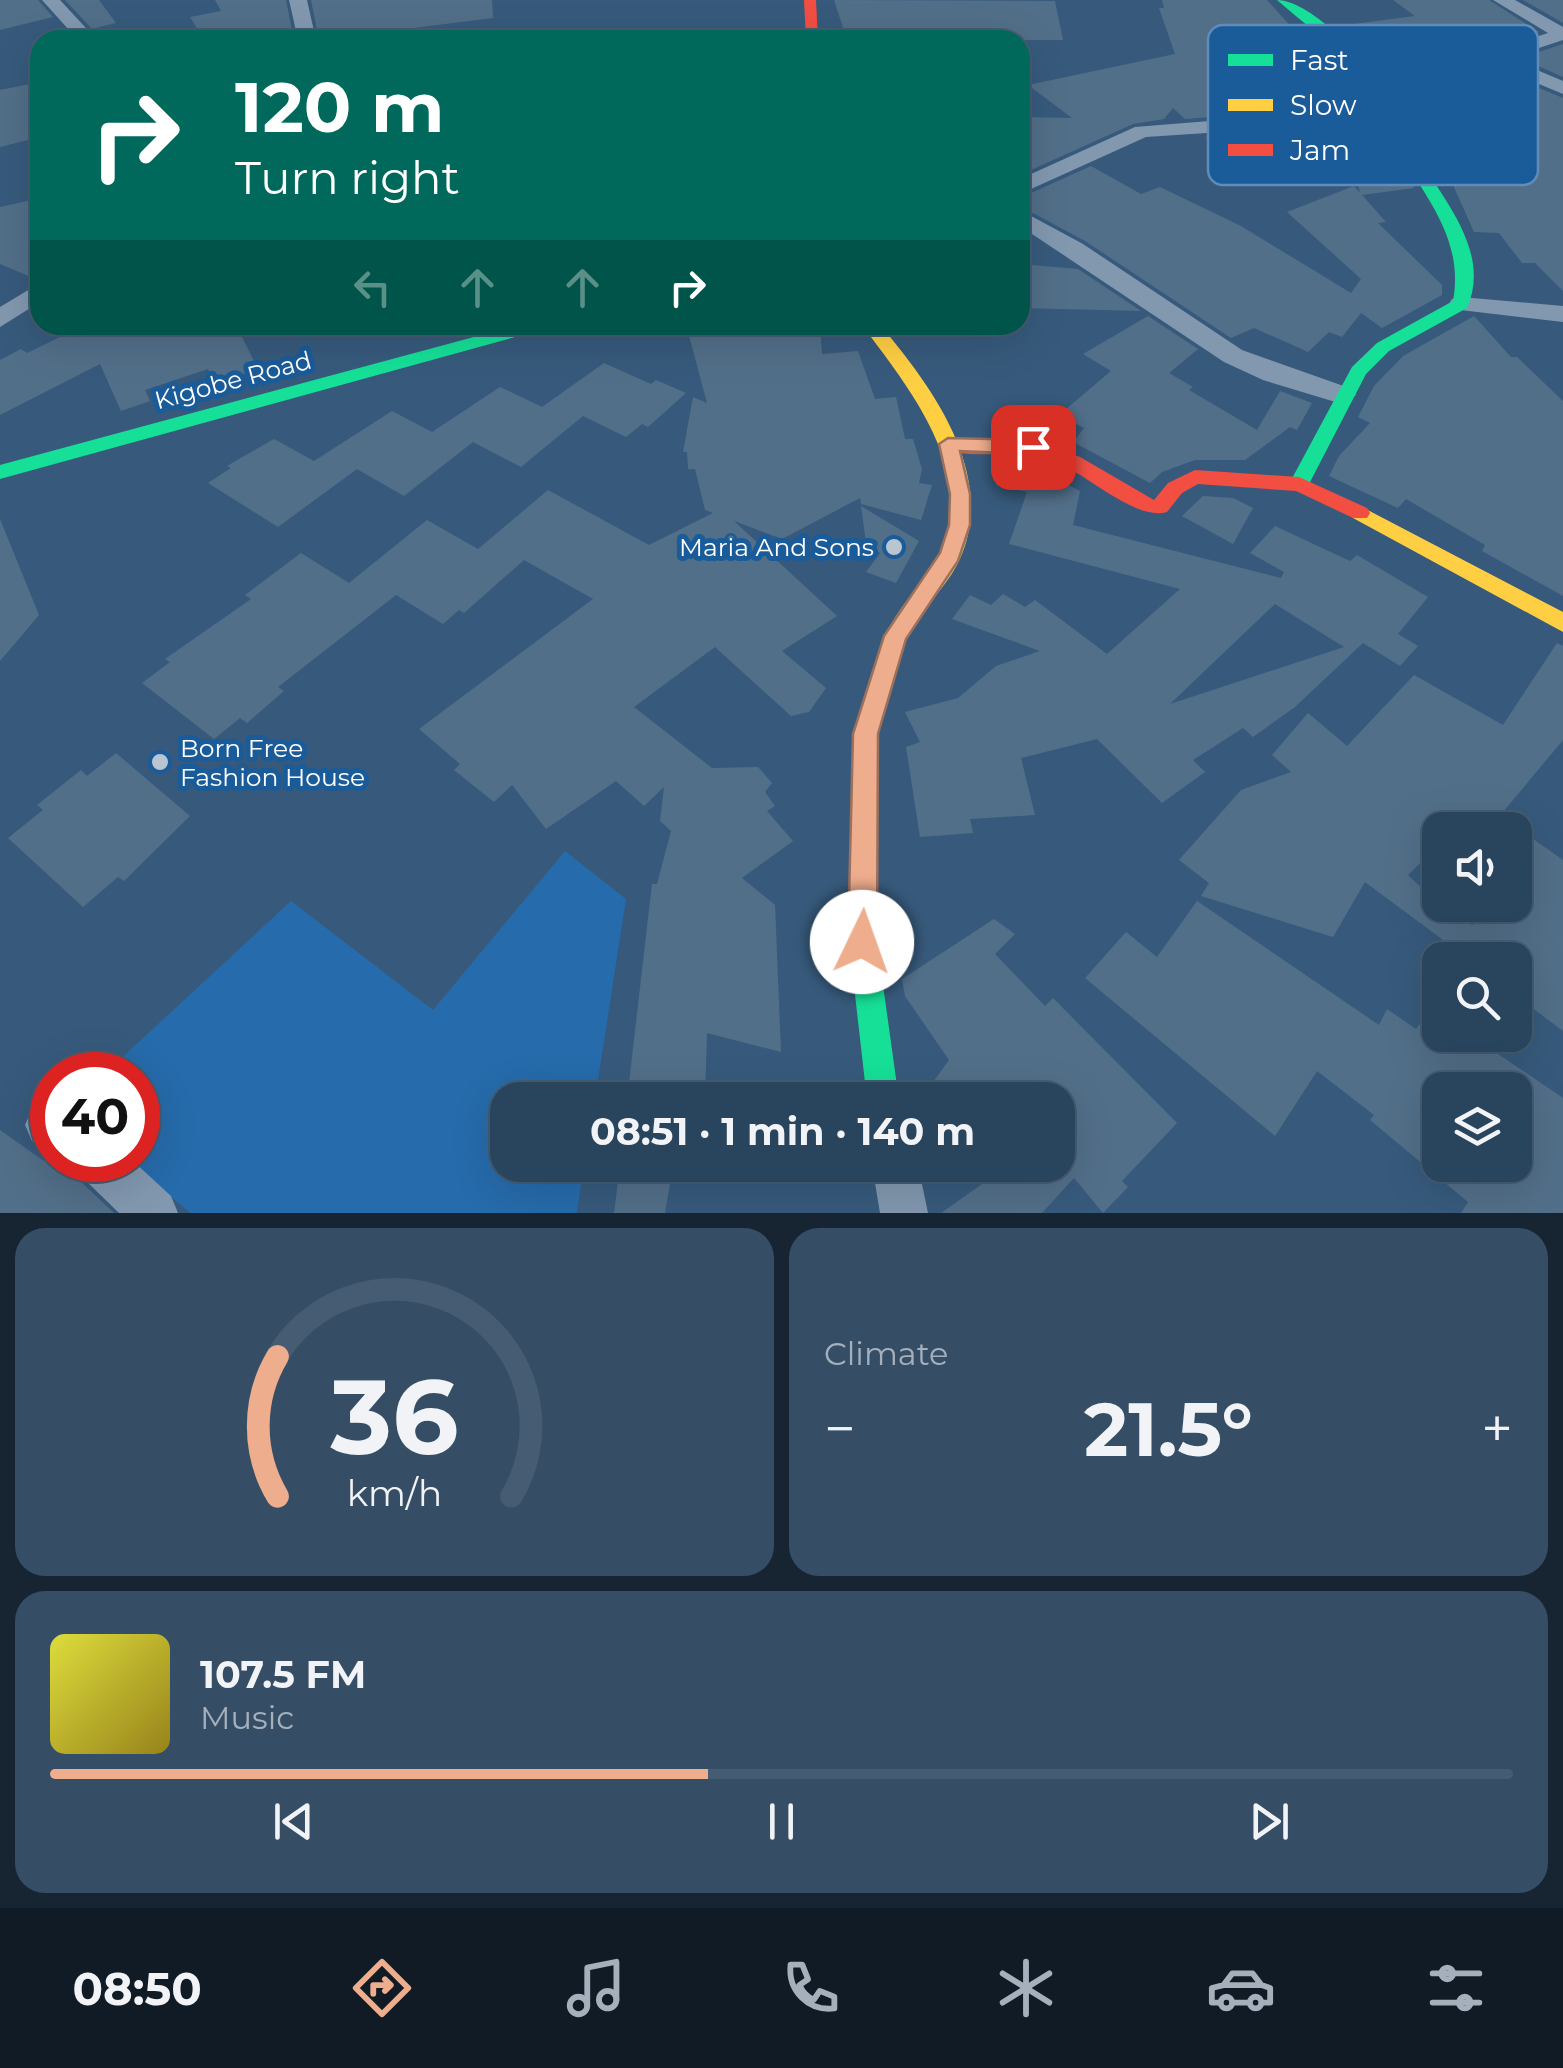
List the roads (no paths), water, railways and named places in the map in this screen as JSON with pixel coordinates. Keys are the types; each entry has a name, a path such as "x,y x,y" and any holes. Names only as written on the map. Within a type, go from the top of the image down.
{"street":[{"path":"51,0 79,30"},
{"path":"298,0 305,30"},
{"path":"810,0 812,30"},
{"path":"1283,0 1318,25"},
{"path":"1502,0 1563,34 1538,43"},
{"path":"1538,77 1563,88"},
{"path":"1030,182 1142,132 1208,125"},
{"path":"1433,185 1450,223 1462,267 1466,291 1461,304"},
{"path":"1030,222 1082,251 1232,356 1283,378 1342,395"},
{"path":"0,319 30,297"},
{"path":"1299,484 1342,395 1383,347 1461,304 1563,314"},
{"name":"Kigobe Road","path":"0,472 501,335"},
{"path":"880,335 898,356 948,444 960,494 960,525 951,555 895,636 883,667 862,765 868,830 862,942 881,1082"},
{"path":"948,444 1033,447 1072,462 1151,507 1160,507 1175,488 1195,477 1299,484 1426,545 1563,624"},
{"path":"121,1182 154,1213"},
{"path":"898,1182 904,1213"}],"place":[{"name":"Maria And Sons","path":"894,547"},
{"name":"Born Free Fashion House","path":"160,762"}]}
